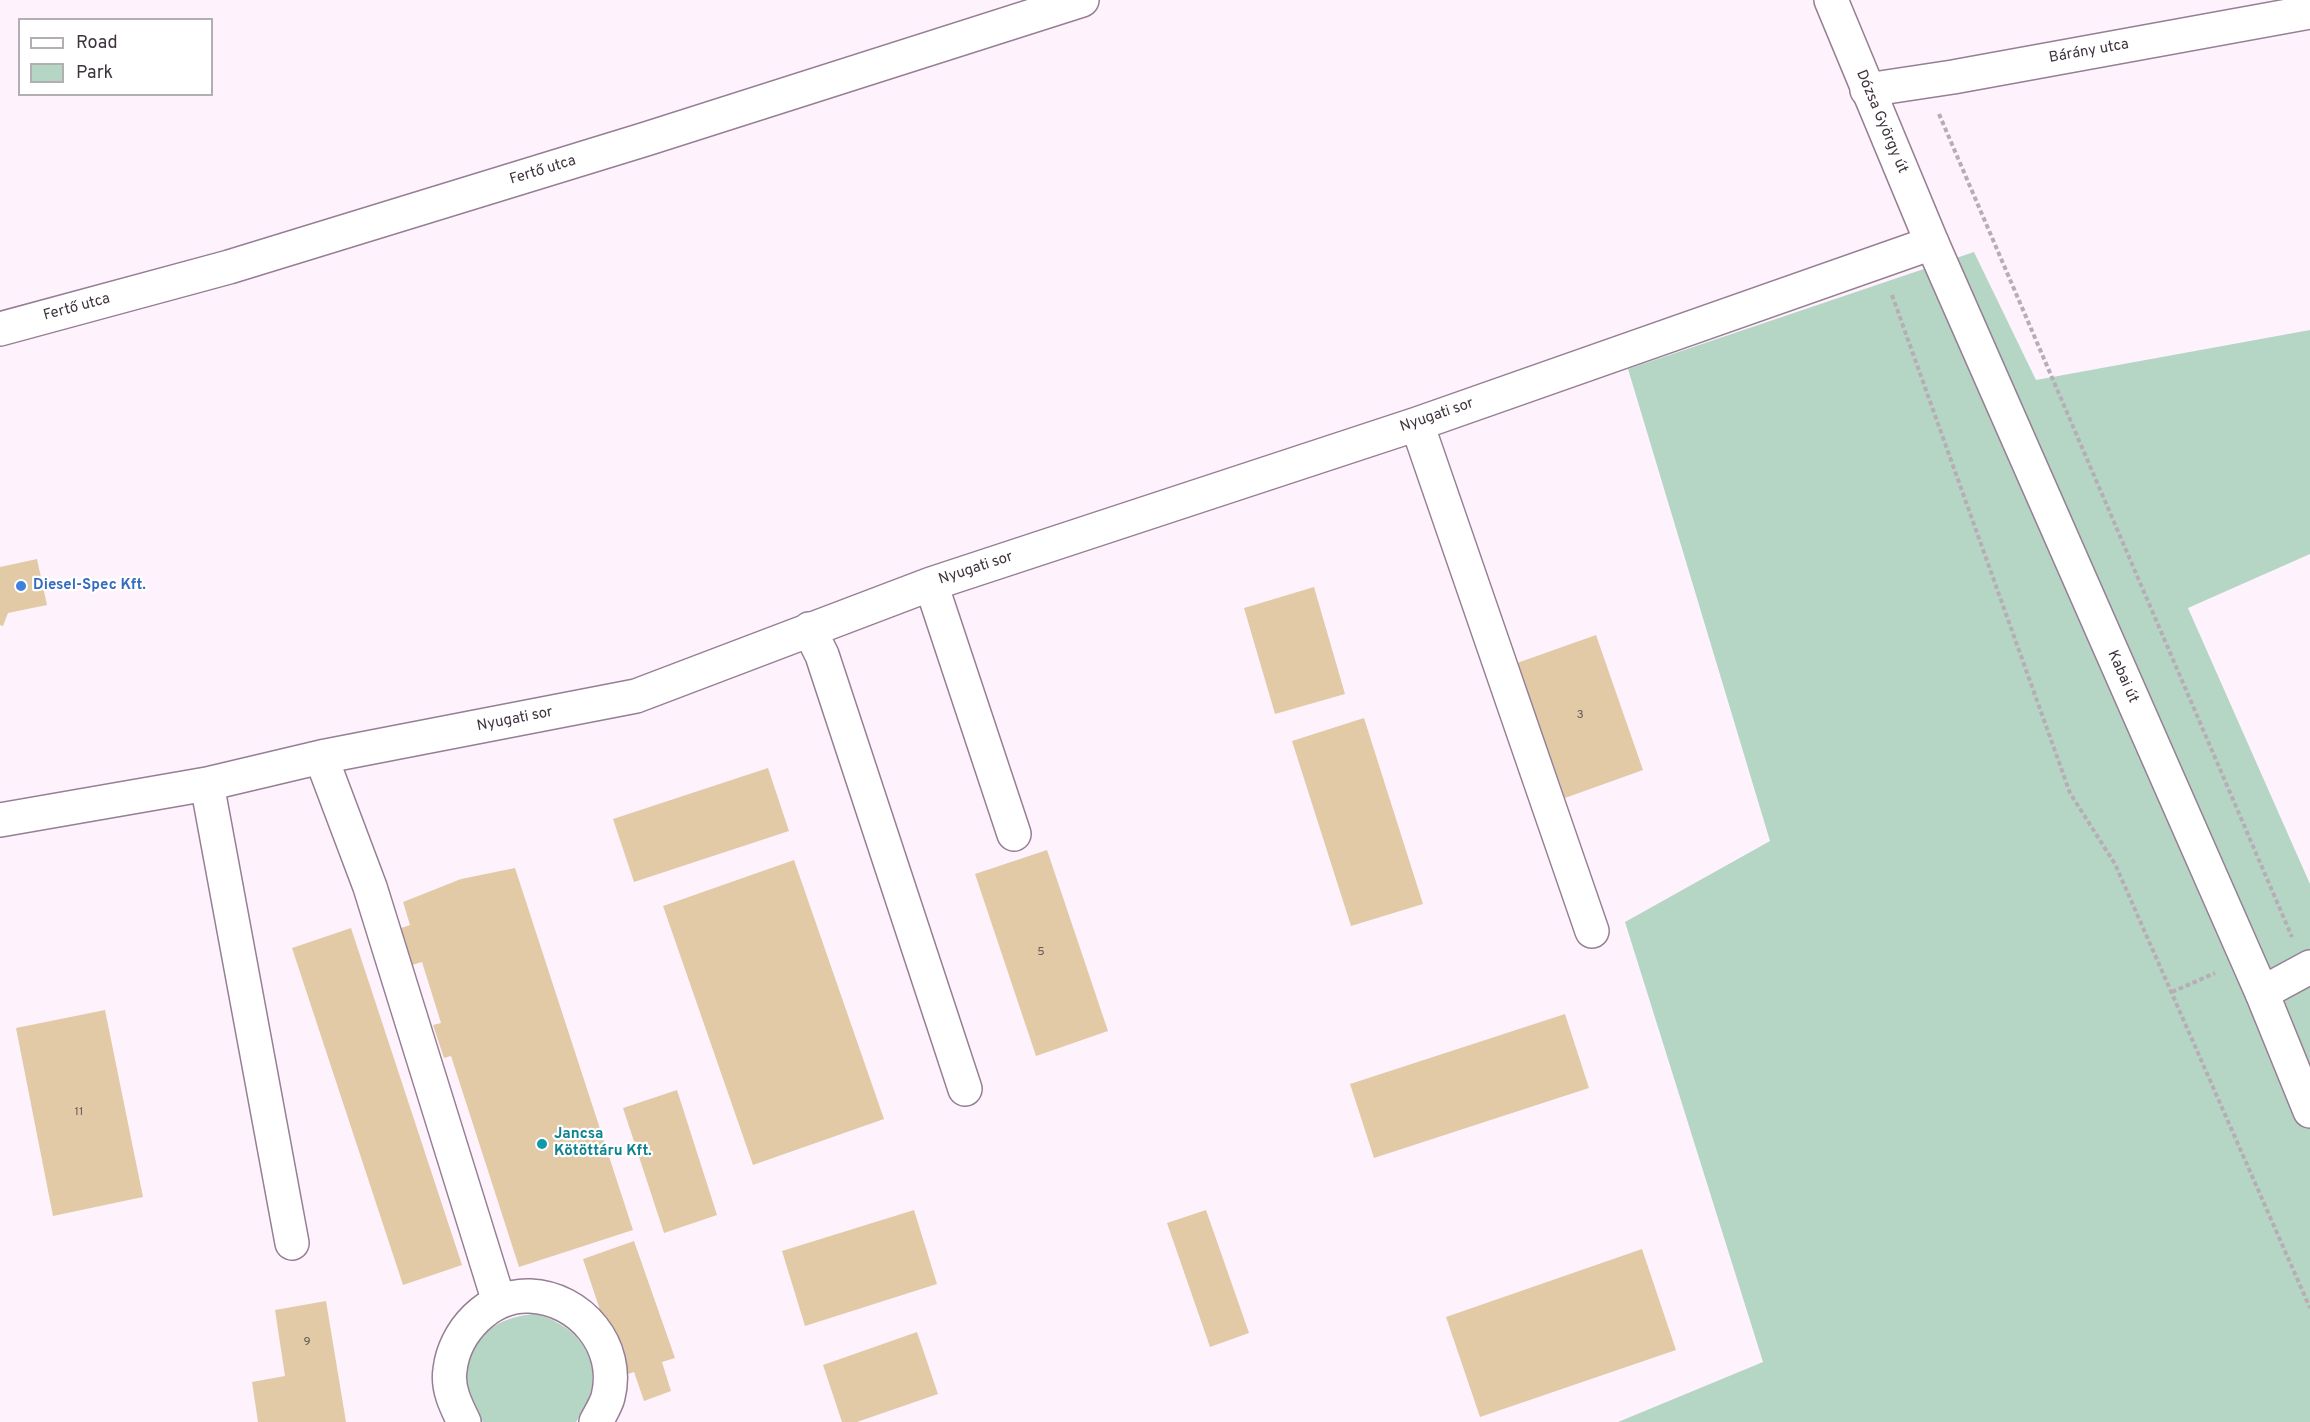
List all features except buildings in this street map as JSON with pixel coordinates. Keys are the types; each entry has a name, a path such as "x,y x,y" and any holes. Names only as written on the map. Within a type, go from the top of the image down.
{"street":[{"name":"Fertő utca","path":"0,329 229,267 646,139 1082,0"},
{"name":"Dózsa György út","path":"1831,0 1932,243"},
{"name":"Bárány utca","path":"1867,90 2310,12"},
{"name":"Nyugati sor","path":"0,820 207,784 321,757 636,696 931,584 1417,424 1864,269 1881,260 1932,243"},
{"name":"Kabai út","path":"1932,243 2262,993 2310,1111"},
{"path":"1417,424 1592,931"},
{"path":"931,584 1014,834"},
{"path":"809,629 822,655 965,1089"},
{"path":"321,757 370,887 499,1302"},
{"path":"207,784 292,1243"},
{"path":"2262,993 2309,968"},
{"path":"464,1422 453,1401 449,1371 457,1342 475,1318 499,1302 528,1296 558,1301 583,1316 602,1340 610,1368 608,1397 596,1422"}],"path":[{"path":"1925,81 2292,938 2309,968"},
{"path":"1881,260 2070,793 2115,864 2310,1308"}],"green space":[{"path":"1974,252 2036,380 2310,330 2310,554 2188,608 2310,884 2310,1422 1618,1422 1763,1362 1625,922 1770,841 1628,369"},
{"path":"535,1314 569,1330 580,1342 588,1356 592,1371 592,1388 586,1405 576,1422 483,1422 475,1411 466,1380 471,1351 490,1329 518,1316"}],"place":[{"name":"Diesel-Spec Kft.","path":"21,586"},
{"name":"Jancsa Kötöttáru Kft.","path":"542,1144"}]}
